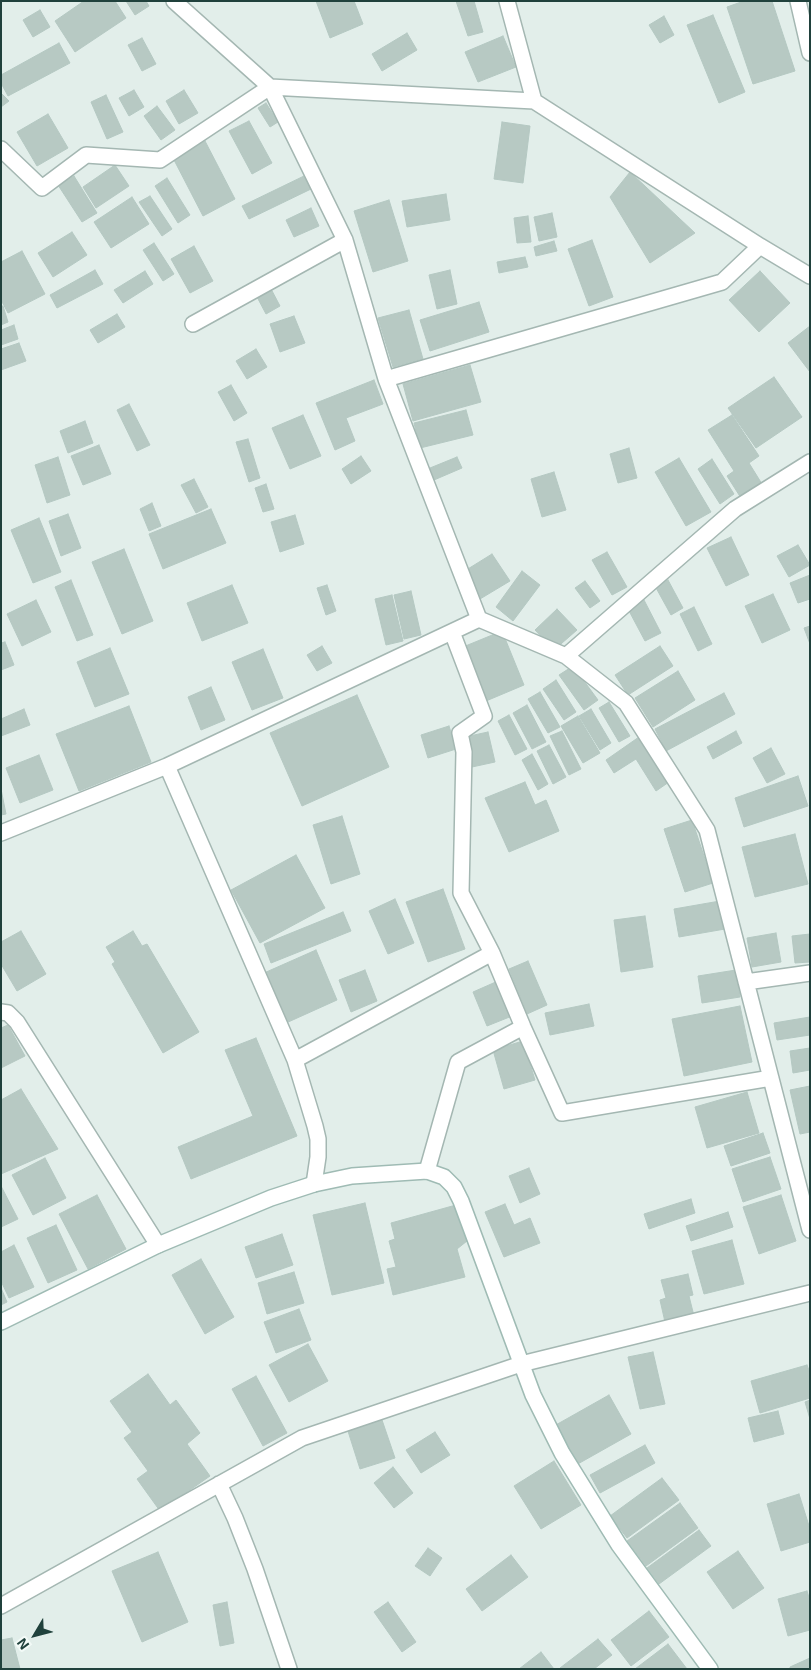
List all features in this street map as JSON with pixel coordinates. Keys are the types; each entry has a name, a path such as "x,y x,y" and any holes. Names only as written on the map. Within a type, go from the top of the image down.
{"street":[{"path":"174,1 270,87 345,240 386,379 479,619 566,656 626,703 707,830 810,1230"},
{"path":"506,1 534,102"},
{"path":"798,1 810,54"},
{"path":"1,149 42,188 86,155 160,160 270,87 534,102 810,276"},
{"path":"193,324 345,240"},
{"path":"386,379 722,282 760,246"},
{"path":"566,656 735,509 810,462"},
{"path":"1,833 167,766 479,619"},
{"path":"452,632 484,716 460,733 464,752 460,893 492,953 562,1113 771,1078"},
{"path":"167,766 294,1060 318,1139 318,1157 314,1184"},
{"path":"294,1060 492,953"},
{"path":"746,982 810,973"},
{"path":"1,1012 13,1016 158,1245"},
{"path":"427,1171 458,1062 524,1027"},
{"path":"1,1322 158,1245 271,1198 314,1184 352,1176 427,1171 444,1177 454,1188 461,1201 521,1364 562,1453 619,1544 710,1669"},
{"path":"1,1606 302,1438 521,1364 810,1293"},
{"path":"219,1484 255,1569 289,1669"}],"building":[{"path":"84,1 115,1 126,18 75,52 55,21"},
{"path":"126,1 146,1 149,6 135,15"},
{"path":"316,1 354,1 363,24 330,38"},
{"path":"456,1 474,1 483,32 468,36"},
{"path":"744,1 772,1 795,71 753,84 727,7"},
{"path":"40,10 50,27 33,37 23,20"},
{"path":"713,15 745,92 719,103 687,25"},
{"path":"664,16 674,35 660,43 649,25"},
{"path":"407,33 417,50 382,71 372,54"},
{"path":"503,36 516,67 478,82 465,52"},
{"path":"142,38 156,64 142,71 128,45"},
{"path":"59,43 70,63 8,96 1,83 1,75"},
{"path":"134,90 144,107 129,116 119,98"},
{"path":"184,90 198,113 179,124 166,101"},
{"path":"1,93 9,101 1,107"},
{"path":"106,95 123,132 107,139 91,102"},
{"path":"266,103 278,122 270,127 258,108"},
{"path":"157,106 175,130 161,140 144,116"},
{"path":"48,114 68,148 37,166 17,132"},
{"path":"249,121 272,163 252,174 229,131"},
{"path":"502,122 530,126 523,183 494,179"},
{"path":"205,141 235,199 203,216 173,158"},
{"path":"115,165 129,186 96,208 83,187"},
{"path":"630,172 695,233 650,263 610,197"},
{"path":"74,176 97,213 82,222 58,185"},
{"path":"304,176 311,189 249,219 242,206"},
{"path":"167,178 190,215 178,223 155,186"},
{"path":"446,194 450,220 407,227 402,201"},
{"path":"150,196 172,229 162,236 139,202"},
{"path":"132,197 149,224 111,248 94,222"},
{"path":"389,200 408,261 373,272 354,211"},
{"path":"311,208 319,226 294,237 286,220"},
{"path":"552,213 557,237 539,241 534,217"},
{"path":"528,216 531,242 517,243 514,218"},
{"path":"72,232 87,255 53,277 38,253"},
{"path":"592,240 613,297 589,306 568,249"},
{"path":"554,241 557,251 536,256 534,247"},
{"path":"154,243 174,274 163,281 143,250"},
{"path":"194,246 213,281 190,293 171,259"},
{"path":"22,251 45,294 8,313 1,300 1,262"},
{"path":"525,257 528,267 499,273 497,262"},
{"path":"95,270 103,284 57,308 50,295"},
{"path":"450,270 457,304 437,309 429,275"},
{"path":"145,271 153,284 123,303 114,290"},
{"path":"760,271 790,303 759,332 729,300"},
{"path":"270,287 280,306 266,314 256,295"},
{"path":"479,302 489,332 430,351 420,320"},
{"path":"1,306 3,306 8,322 1,325"},
{"path":"409,310 423,359 393,367 378,318"},
{"path":"117,314 125,327 98,343 90,330"},
{"path":"294,316 305,343 280,352 270,324"},
{"path":"14,325 18,339 1,345 1,330"},
{"path":"810,326 810,372 788,343"},
{"path":"19,343 26,361 1,370 1,349"},
{"path":"256,349 267,367 247,379 236,361"},
{"path":"470,365 481,402 413,421 403,384"},
{"path":"774,377 802,417 756,448 728,408"},
{"path":"374,380 383,404 346,418 355,441 335,450 316,403"},
{"path":"231,385 247,413 234,421 218,392"},
{"path":"129,404 150,445 137,451 117,410"},
{"path":"466,410 473,435 420,448 414,423"},
{"path":"303,415 321,456 290,469 272,428"},
{"path":"732,415 759,456 749,463 762,484 741,498 727,476 734,471 708,430"},
{"path":"85,421 93,443 68,453 60,431"},
{"path":"248,439 260,478 249,482 236,442"},
{"path":"99,445 111,474 83,485 71,456"},
{"path":"629,448 637,478 618,483 610,454"},
{"path":"361,456 371,471 351,484 342,469"},
{"path":"58,457 70,495 47,503 35,465"},
{"path":"457,457 462,468 434,480 430,468"},
{"path":"679,458 711,512 686,526 655,472"},
{"path":"712,459 734,494 720,504 698,469"},
{"path":"554,472 566,510 542,517 531,479"},
{"path":"194,479 208,507 196,513 181,485"},
{"path":"266,484 274,509 263,512 255,488"},
{"path":"152,503 161,526 149,531 140,509"},
{"path":"211,509 226,543 163,569 149,534"},
{"path":"68,514 81,548 61,556 49,521"},
{"path":"295,515 304,544 280,552 271,522"},
{"path":"39,518 61,572 33,583 11,530"},
{"path":"731,537 749,575 726,586 707,548"},
{"path":"798,545 810,565 789,577 777,556"},
{"path":"124,549 153,621 122,634 92,562"},
{"path":"607,552 627,587 612,595 592,560"},
{"path":"492,554 510,581 480,599 463,572"},
{"path":"522,571 540,585 513,621 496,607"},
{"path":"810,575 810,599 798,603 790,583"},
{"path":"71,580 93,635 77,641 55,587"},
{"path":"668,580 683,608 671,615 655,586"},
{"path":"585,581 600,601 590,608 575,588"},
{"path":"232,585 248,623 202,641 187,603"},
{"path":"327,585 336,611 326,615 317,588"},
{"path":"411,591 421,635 404,639 394,595"},
{"path":"773,594 790,630 762,643 745,606"},
{"path":"392,595 403,641 386,645 375,599"},
{"path":"36,600 51,632 22,646 7,614"},
{"path":"644,600 661,633 645,641 628,609"},
{"path":"694,607 712,644 698,651 680,614"},
{"path":"557,609 577,630 554,650 535,630"},
{"path":"810,626 810,644 804,628"},
{"path":"502,631 524,685 486,701 463,647"},
{"path":"5,642 14,665 1,670 1,643"},
{"path":"322,646 332,663 317,671 307,655"},
{"path":"660,646 673,666 628,695 615,675"},
{"path":"110,648 129,694 95,707 77,662"},
{"path":"263,649 283,698 252,710 232,662"},
{"path":"573,666 598,700 584,710 559,675"},
{"path":"678,671 695,700 653,727 635,698"},
{"path":"556,680 576,712 564,720 543,689"},
{"path":"211,687 225,720 201,730 188,697"},
{"path":"540,692 560,727 548,733 528,699"},
{"path":"724,693 735,714 666,751 655,729"},
{"path":"357,695 389,767 302,806 270,733"},
{"path":"609,702 630,736 619,742 599,708"},
{"path":"527,705 546,742 532,749 513,713"},
{"path":"129,706 151,762 79,791 56,734"},
{"path":"24,709 30,725 1,736 1,719"},
{"path":"591,709 611,743 600,750 579,716"},
{"path":"509,715 527,749 515,755 498,721"},
{"path":"578,716 600,753 583,763 561,726"},
{"path":"449,726 456,749 428,758 421,735"},
{"path":"562,731 581,769 569,775 550,736"},
{"path":"736,731 742,743 713,759 707,747"},
{"path":"488,732 495,762 472,767 465,737"},
{"path":"639,737 669,782 656,791 636,759 614,773 606,760"},
{"path":"549,745 566,777 553,784 537,751"},
{"path":"771,748 785,774 767,783 753,758"},
{"path":"532,754 548,784 538,790 522,760"},
{"path":"39,755 53,790 20,803 6,768"},
{"path":"798,776 808,806 744,827 735,798"},
{"path":"525,782 535,805 546,800 559,831 509,852 485,798"},
{"path":"1,789 6,814 1,815"},
{"path":"342,816 360,874 331,884 313,825"},
{"path":"692,820 713,883 685,892 664,829"},
{"path":"795,834 808,884 755,897 742,847"},
{"path":"296,855 325,908 260,943 231,890"},
{"path":"443,889 465,949 428,962 406,902"},
{"path":"395,899 414,943 388,954 369,911"},
{"path":"720,901 725,929 679,937 674,909"},
{"path":"343,912 351,931 271,963 264,944"},
{"path":"645,916 653,967 621,972 614,920"},
{"path":"21,931 46,974 17,991 1,964 1,942"},
{"path":"133,931 142,946 147,944 199,1032 163,1053 112,964 115,962 106,947"},
{"path":"776,933 781,962 752,967 747,938"},
{"path":"810,934 810,962 795,963 792,936"},
{"path":"316,950 337,1000 286,1023 264,973"},
{"path":"528,961 547,1005 527,1014 509,969"},
{"path":"365,970 377,1001 351,1012 339,980"},
{"path":"736,970 740,997 702,1003 698,976"},
{"path":"498,981 512,1016 487,1026 473,992"},
{"path":"589,1004 594,1026 550,1035 545,1013"},
{"path":"740,1006 752,1062 684,1076 672,1019"},
{"path":"810,1017 810,1035 777,1040 774,1023"},
{"path":"8,1025 25,1056 1,1068 1,1028"},
{"path":"256,1038 297,1136 191,1179 178,1147 253,1116 225,1050"},
{"path":"523,1041 535,1080 504,1089 493,1050"},
{"path":"810,1048 810,1070 793,1073 790,1051"},
{"path":"810,1086 810,1132 800,1134 790,1090"},
{"path":"21,1089 58,1149 1,1174 1,1100"},
{"path":"747,1092 759,1133 707,1148 695,1107"},
{"path":"763,1133 770,1153 731,1166 724,1146"},
{"path":"770,1157 781,1189 743,1202 732,1169"},
{"path":"45,1158 66,1198 33,1215 12,1175"},
{"path":"529,1168 540,1194 520,1203 509,1176"},
{"path":"1,1186 18,1219 1,1227"},
{"path":"97,1195 126,1249 88,1269 59,1214"},
{"path":"781,1195 796,1241 759,1254 743,1207"},
{"path":"691,1199 695,1213 649,1229 644,1214"},
{"path":"365,1203 384,1283 332,1295 313,1215"},
{"path":"505,1204 514,1225 530,1218 540,1243 504,1257 485,1212"},
{"path":"456,1205 467,1241 457,1249 465,1277 393,1295 387,1269 396,1267 389,1241 395,1239 391,1223"},
{"path":"728,1212 733,1227 691,1241 686,1226"},
{"path":"56,1225 77,1270 48,1283 27,1238"},
{"path":"282,1234 293,1265 256,1278 245,1247"},
{"path":"732,1240 744,1284 704,1294 692,1251"},
{"path":"14,1245 34,1287 9,1298 1,1281 1,1252"},
{"path":"201,1259 234,1317 205,1334 172,1275"},
{"path":"294,1272 304,1303 267,1314 258,1283"},
{"path":"688,1274 693,1295 689,1296 694,1316 665,1322 660,1300 666,1298 661,1280"},
{"path":"1,1288 7,1302 1,1305"},
{"path":"299,1309 311,1340 276,1353 264,1322"},
{"path":"308,1344 328,1381 289,1402 269,1365"},
{"path":"653,1352 665,1404 640,1409 628,1357"},
{"path":"807,1365 810,1373 810,1398 760,1413 751,1381"},
{"path":"148,1374 170,1405 176,1400 200,1433 187,1444 210,1476 160,1511 137,1479 148,1471 124,1438 132,1432 110,1401"},
{"path":"256,1376 287,1433 263,1446 232,1389"},
{"path":"609,1395 631,1434 576,1465 554,1426"},
{"path":"810,1400 810,1419 805,1402"},
{"path":"778,1411 784,1434 754,1442 748,1418"},
{"path":"381,1417 395,1458 360,1469 347,1428"},
{"path":"435,1432 450,1455 421,1473 406,1450"},
{"path":"645,1445 655,1463 600,1493 590,1475"},
{"path":"554,1461 581,1505 541,1529 514,1486"},
{"path":"393,1467 413,1493 394,1508 374,1483"},
{"path":"662,1478 679,1500 627,1538 610,1516"},
{"path":"799,1494 810,1529 810,1542 781,1551 767,1504"},
{"path":"680,1503 698,1528 646,1566 627,1541"},
{"path":"699,1530 711,1546 659,1584 647,1568"},
{"path":"428,1548 442,1558 430,1576 415,1566"},
{"path":"738,1551 764,1588 733,1609 707,1572"},
{"path":"158,1552 188,1622 142,1642 112,1571"},
{"path":"511,1555 528,1577 482,1611 466,1589"},
{"path":"807,1591 810,1601 810,1630 788,1636 778,1599"},
{"path":"227,1602 234,1643 220,1646 213,1605"},
{"path":"388,1602 416,1642 402,1652 374,1612"},
{"path":"649,1611 669,1637 631,1666 611,1640"},
{"path":"12,1638 20,1669 1,1669 1,1640"},
{"path":"598,1639 612,1655 594,1669 560,1668"},
{"path":"668,1644 687,1669 635,1669"},
{"path":"541,1652 554,1669 519,1669"},
{"path":"810,1658 810,1669 790,1669 790,1667"}]}
